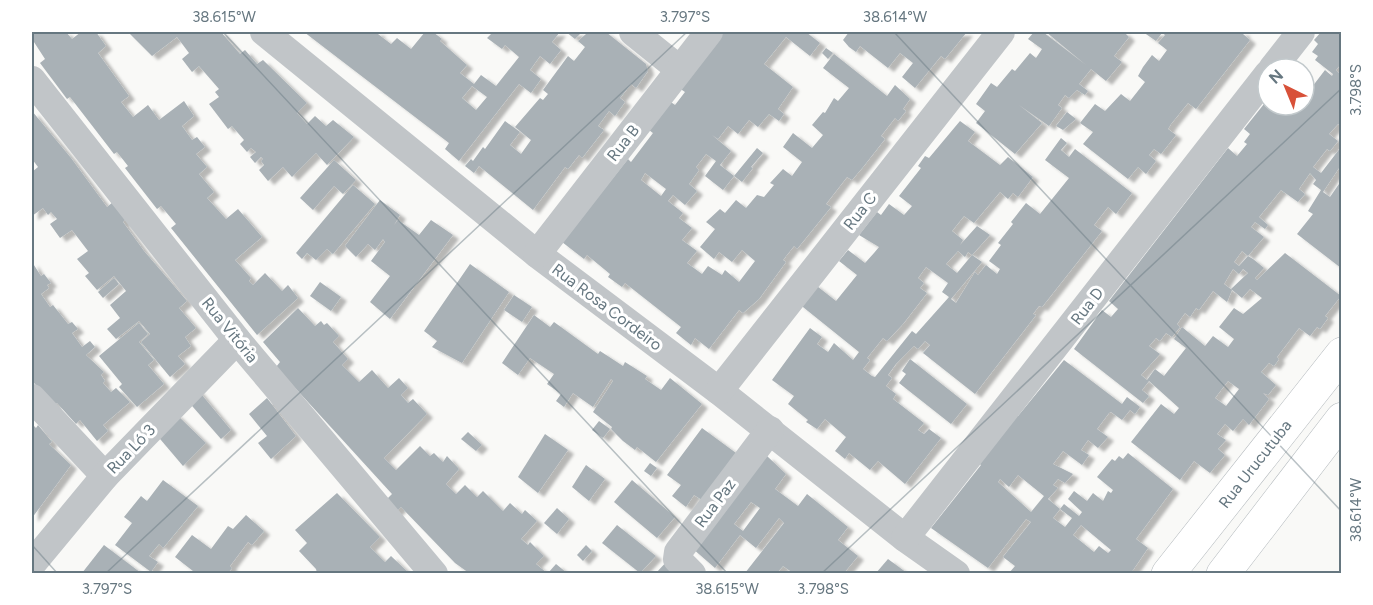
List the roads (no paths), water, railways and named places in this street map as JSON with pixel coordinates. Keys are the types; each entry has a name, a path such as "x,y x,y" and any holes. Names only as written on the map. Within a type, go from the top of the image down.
{"street":[{"name":"Rua Rosa Cordeiro","path":"264,32 537,255 770,430 905,538 956,573"},
{"path":"633,32 680,69"},
{"name":"Rua B","path":"537,255 709,32"},
{"name":"Rua C","path":"719,391 1001,32"},
{"path":"1281,57 1301,32"},
{"name":"Rua Vitória","path":"32,80 237,340 434,573"},
{"name":"Rua D","path":"905,538 1256,89"},
{"name":"Rua Ló 3","path":"32,564 105,476 237,340"},
{"name":"Rua Urucutuba","path":"1168,573 1341,354"},
{"path":"32,398 105,476"},
{"path":"1223,573 1341,419"},
{"name":"Rua Paz","path":"692,573 677,559 678,552 770,430"}]}
